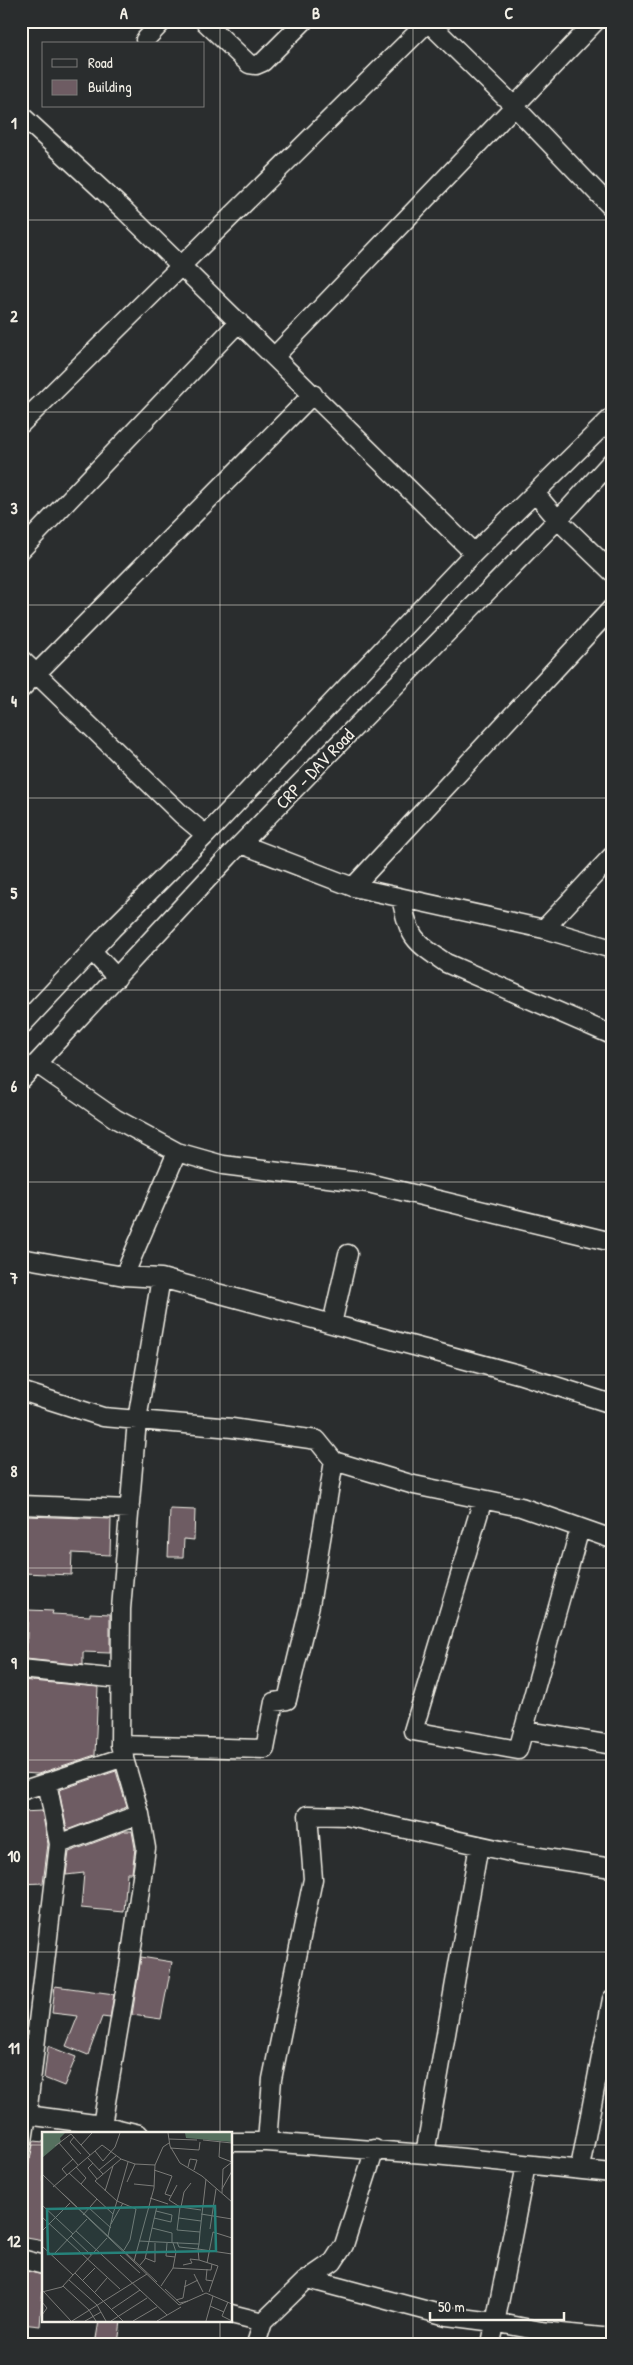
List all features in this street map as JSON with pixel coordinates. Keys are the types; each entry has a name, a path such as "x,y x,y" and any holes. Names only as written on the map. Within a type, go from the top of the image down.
{"street":[{"path":"145,40 163,21"},
{"path":"204,21 245,60 256,65 263,62 304,21"},
{"path":"275,356 596,21"},
{"path":"21,424 428,22 514,106 612,208"},
{"path":"21,114 240,322 474,553"},
{"path":"21,550 240,322"},
{"path":"21,689 313,394"},
{"name":"CRP - DAV Road","path":"21,1026 206,836 474,553 612,416"},
{"name":"CRP - DAV Road","path":"21,1080 241,844 612,461"},
{"path":"535,493 557,519 612,572"},
{"path":"353,887 612,608"},
{"path":"21,659 206,836"},
{"path":"241,844 353,887 544,928 612,949"},
{"path":"544,928 612,856"},
{"path":"402,898 408,929 421,946 446,963 612,1036"},
{"path":"92,951 117,978"},
{"path":"37,1064 116,1120 177,1152 223,1165 368,1183 612,1242"},
{"path":"124,1276 177,1152"},
{"path":"332,1324 348,1254"},
{"path":"21,1258 124,1276 162,1278 518,1374 612,1404"},
{"path":"102,2125 129,1968 146,1848 140,1814 122,1751 121,1609 137,1420 162,1278"},
{"path":"21,1391 103,1417 232,1428 317,1440 334,1461 414,1485 521,1507 612,1539"},
{"path":"21,1791 122,1751 265,1749 274,1702 287,1700 310,1605 334,1461"},
{"path":"482,1500 413,1731 518,1750 580,1528"},
{"path":"21,1505 130,1509"},
{"path":"21,1669 120,1679"},
{"path":"523,1730 612,1745"},
{"path":"21,2154 24,2115 59,1844 47,1782"},
{"path":"59,1844 140,1814"},
{"path":"267,2142 272,2079 313,1879 308,1815 346,1816 478,1845 612,1868"},
{"path":"425,2154 478,1845"},
{"path":"580,2168 612,1999"},
{"path":"24,2115 102,2125 131,2132"},
{"path":"232,2142 267,2142 375,2149 580,2168 612,2173"},
{"path":"256,2344 263,2322 308,2279 333,2262 344,2245 375,2149"},
{"path":"491,2344 526,2164"},
{"path":"21,2259 42,2264"},
{"path":"308,2279 447,2316 541,2331 612,2338"},
{"path":"232,2314 263,2322"}],"building":[{"path":"170,1509 195,1510 194,1540 184,1539 183,1557 168,1557"},
{"path":"26,1516 111,1519 110,1555 72,1553 71,1575 23,1573"},
{"path":"28,1610 53,1611 52,1614 90,1616 90,1613 110,1614 110,1653 83,1652 83,1665 26,1659"},
{"path":"21,1680 98,1687 95,1755 38,1774 21,1773"},
{"path":"116,1771 127,1807 67,1830 59,1790"},
{"path":"42,1811 48,1844 43,1883 21,1884 21,1812"},
{"path":"125,1831 132,1831 135,1848 132,1873 127,1873 124,1912 81,1908 84,1873 66,1875 69,1852"},
{"path":"141,1957 172,1962 161,2019 132,2015"},
{"path":"55,1986 114,1994 110,2018 102,2017 88,2055 66,2046 78,2016 52,2013"},
{"path":"48,2046 76,2057 64,2086 44,2078"},
{"path":"34,2141 42,2142 42,2241 21,2237 29,2183 27,2183 29,2161"},
{"path":"21,2270 42,2275 42,2300 40,2326 21,2324"},
{"path":"99,2322 121,2322 118,2344 95,2344"}]}
